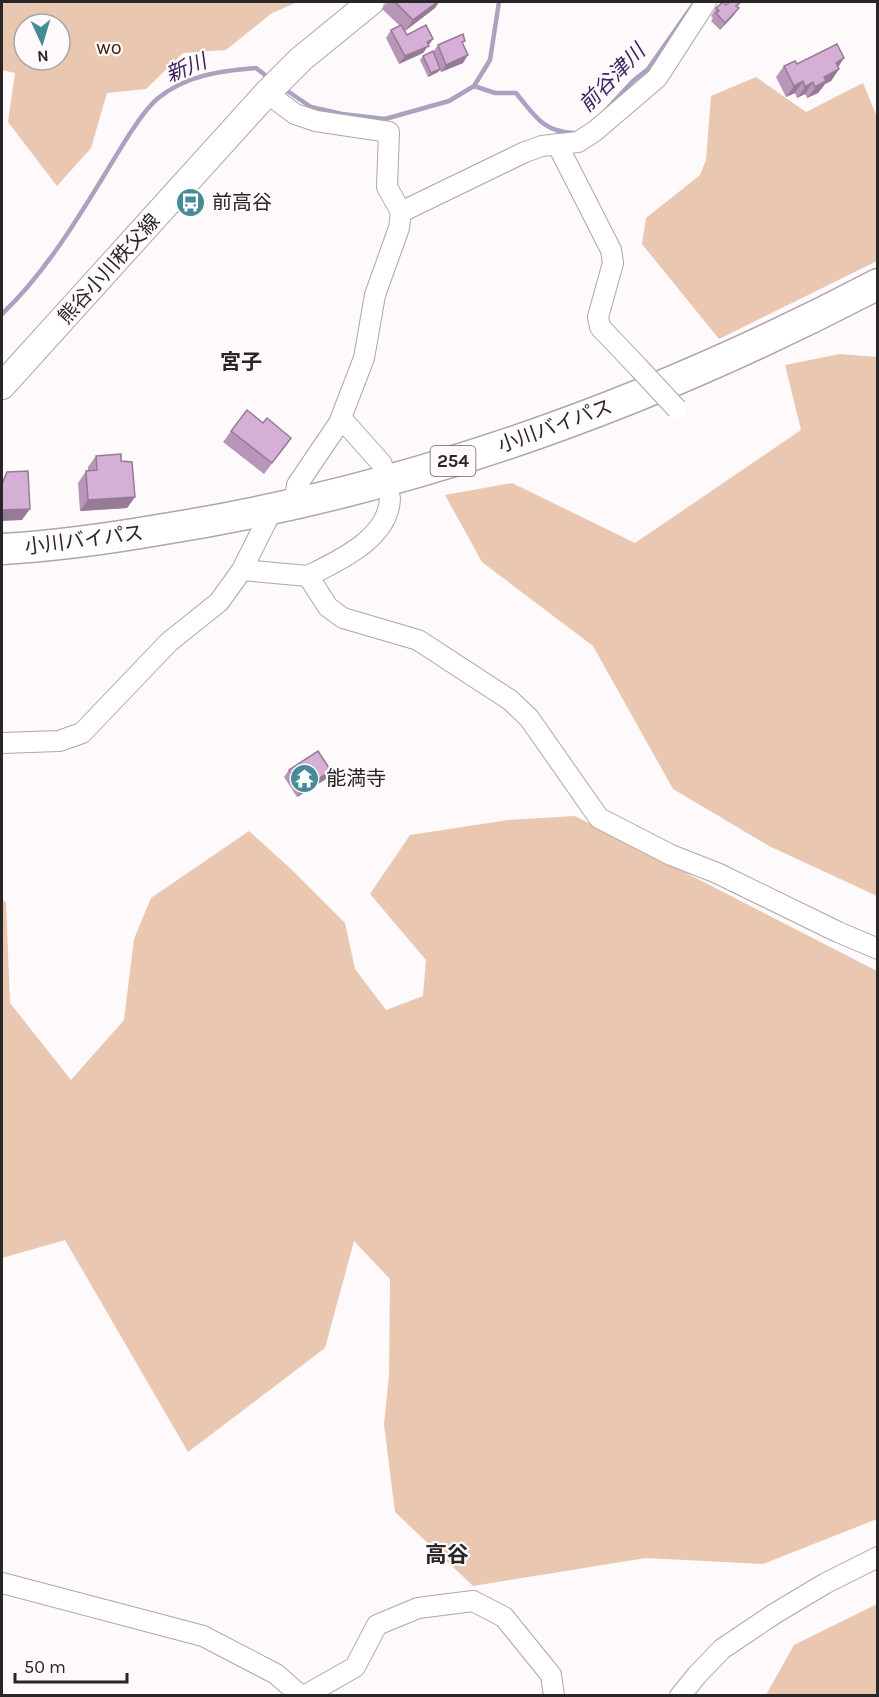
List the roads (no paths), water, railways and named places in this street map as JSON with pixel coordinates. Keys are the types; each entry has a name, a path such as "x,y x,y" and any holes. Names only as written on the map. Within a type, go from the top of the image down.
{"highway":[{"name":"小川バイパス","path":"2,549 118,537 283,508 349,492 435,466 588,414 731,356 821,314 878,284"}],"main road":[{"name":"熊谷小川秩父線","path":"2,386 267,93 301,59 371,2"}],"street":[{"path":"401,212 525,152 542,146 578,142 595,131 657,78 706,2"},
{"path":"2,743 59,741 82,733 169,642 219,602 341,418 364,358 375,295 399,228 401,212 387,187 389,132 316,121 295,114 267,93"},
{"path":"556,144 611,250 613,263 598,317 600,327 682,414"},
{"path":"341,418 382,464"},
{"path":"242,570 308,576 335,563 372,535 387,518 390,498"},
{"path":"308,576 328,607 343,618 418,640 510,700 529,718 599,818 671,855 717,873 878,949"},
{"path":"680,1695 722,1649 817,1588 878,1557"},
{"path":"2,1583 203,1636 276,1674 303,1695 355,1667 377,1625 418,1608 473,1601 504,1617 551,1675 554,1695"}],"waterway":[{"name":"新川","path":"283,88 311,107 342,114 385,119 449,101 474,86 490,60 499,2"},
{"name":"前谷津川","path":"607,109 633,81 648,69 695,2"},
{"name":"新川","path":"2,314 32,282 58,247 129,135 157,99 180,84 217,73 256,68 269,78"},
{"name":"前谷津川","path":"474,86 495,93 516,93 535,116 547,126 555,130 574,133"}],"place":[{"name":"前高谷","path":"191,202"},
{"name":"能満寺","path":"305,778"}],"district":[{"name":"宮子","path":"241,362"},
{"name":"高谷","path":"447,1555"}],"park label":[{"name":"wo","path":"109,47"}]}
